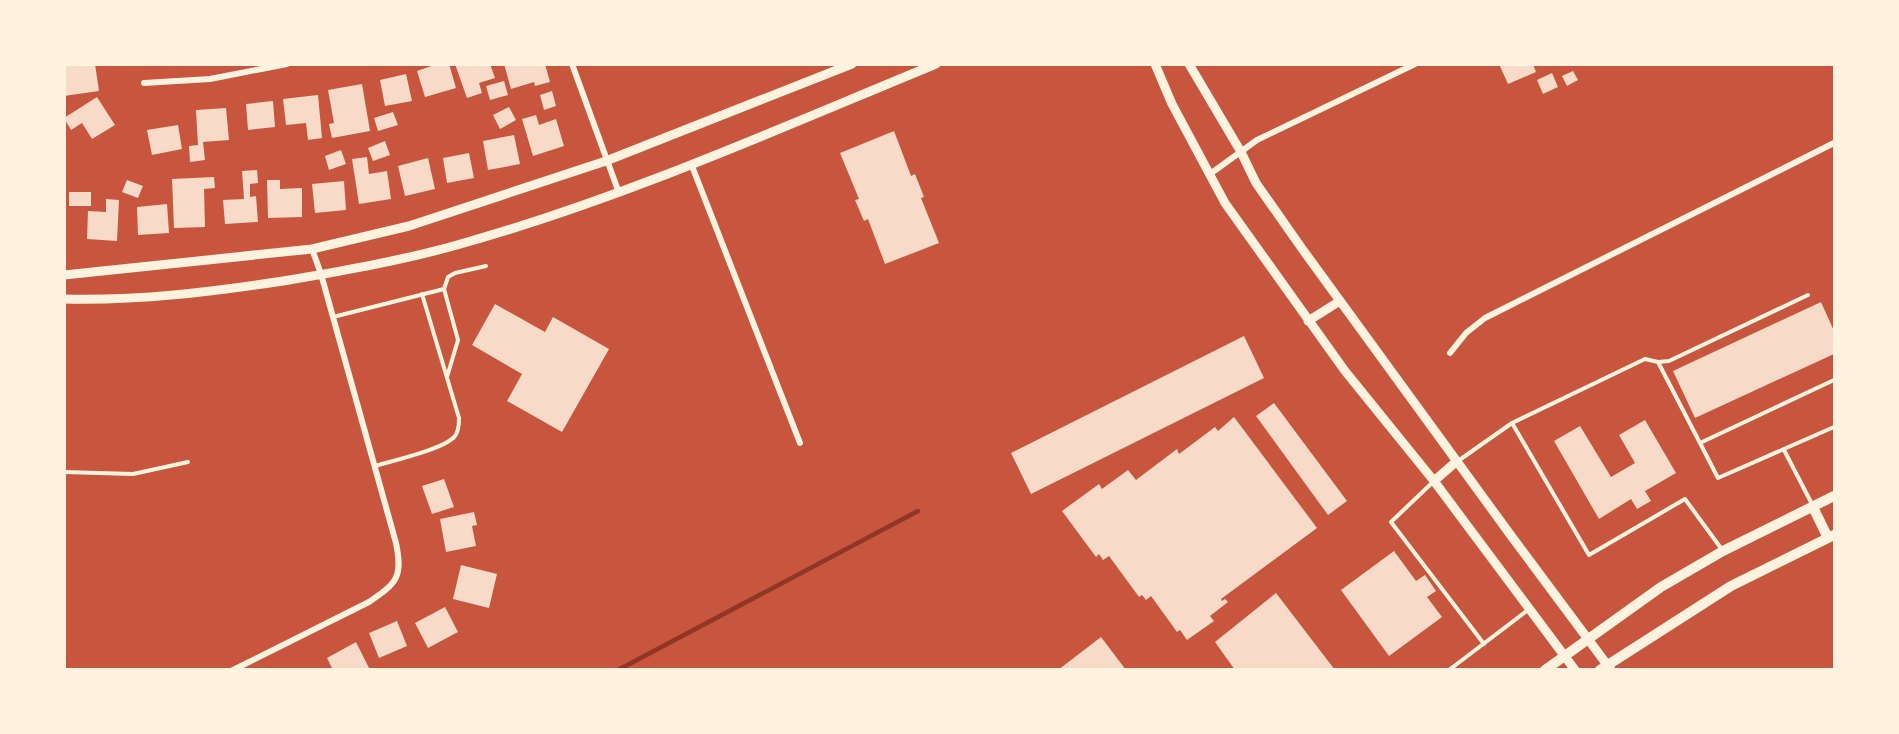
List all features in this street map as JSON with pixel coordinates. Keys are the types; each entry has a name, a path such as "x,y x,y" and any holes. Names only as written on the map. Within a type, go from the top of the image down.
{"main road":[{"path":"1545,669 1661,587 1723,551 1834,496"},
{"path":"1606,668 1731,585 1831,537 1813,507"}],"street":[{"path":"144,83 210,78 287,64"},
{"path":"572,64 619,193"},
{"path":"64,275 312,249 409,226 606,162 852,64"},
{"path":"908,64 912,74"},
{"path":"64,299 145,298 196,294 394,261 456,246 619,193 692,166 936,64"},
{"path":"1155,64 1172,104 1225,202 1308,321 1434,481 1575,669"},
{"path":"1189,64 1241,152 1256,183 1589,639 1606,668"},
{"path":"1210,174 1257,140 1415,64"},
{"path":"1450,353 1466,333 1485,318 1834,143"},
{"path":"692,166 800,443"},
{"path":"233,669 369,602 389,589 398,577 399,556 396,543 312,249"},
{"path":"1308,321 1340,301"},
{"path":"1434,481 1457,461"}],"lane":[{"path":"447,378 458,340 444,288 448,277 455,273 486,267"},
{"path":"333,317 444,288"},
{"path":"374,466 422,452 454,438 458,428 459,418 422,294"},
{"path":"1457,461 1512,423 1645,359 1658,362 1669,361 1808,295"},
{"path":"1658,362 1718,478 1834,427"},
{"path":"1700,443 1834,380"},
{"path":"1512,423 1589,555 1685,499 1723,551"},
{"path":"1784,450 1813,507"},
{"path":"64,472 133,474 188,462"},
{"path":"1434,481 1391,522 1484,644"},
{"path":"1449,669 1530,608"}],"building":[{"path":"64,64 95,64 99,91 64,96"},
{"path":"437,64 449,64 456,88 425,97 417,71"},
{"path":"455,64 490,64 495,78 479,83 482,93 467,98"},
{"path":"504,64 545,64 550,82 535,86 534,82 511,89"},
{"path":"1499,64 1533,64 1536,72 1508,84"},
{"path":"1573,71 1578,80 1567,86 1562,76"},
{"path":"1552,73 1558,87 1543,94 1537,80"},
{"path":"406,74 412,101 385,106 380,80"},
{"path":"504,81 508,95 490,100 486,86"},
{"path":"362,84 370,131 332,138 329,124 334,123 328,90"},
{"path":"552,91 556,106 544,110 540,95"},
{"path":"318,95 322,138 308,140 306,123 286,125 283,99"},
{"path":"97,97 115,125 92,139 82,123 71,130 64,118"},
{"path":"273,101 275,127 248,130 246,104"},
{"path":"509,107 516,120 500,129 493,115"},
{"path":"226,108 229,140 203,142 205,160 190,162 189,146 198,145 196,110"},
{"path":"393,112 398,125 378,131 374,118"},
{"path":"536,115 539,125 556,119 564,146 533,156 522,119"},
{"path":"178,125 182,149 152,155 147,130"},
{"path":"894,131 911,176 915,174 924,197 921,198 939,243 885,264 868,219 864,221 855,200 859,199 840,153"},
{"path":"514,135 520,164 488,170 483,141"},
{"path":"385,141 390,155 373,161 368,148"},
{"path":"341,150 346,164 329,170 325,156"},
{"path":"469,153 474,178 447,183 443,158"},
{"path":"367,157 369,174 387,171 391,199 359,204 352,159"},
{"path":"428,158 435,189 405,196 398,166"},
{"path":"257,170 258,183 250,184 250,197 256,196 258,222 225,224 223,200 244,199 242,171"},
{"path":"214,177 215,188 204,189 205,227 174,228 172,179"},
{"path":"127,180 143,186 138,198 122,192"},
{"path":"267,180 280,180 280,189 302,188 302,217 268,218"},
{"path":"344,181 346,210 315,213 312,184"},
{"path":"69,192 91,192 91,206 69,206"},
{"path":"106,199 119,200 117,241 87,239 88,211 106,212"},
{"path":"167,204 169,233 138,235 137,207"},
{"path":"1821,302 1834,331 1834,354 1695,418 1673,371"},
{"path":"495,304 545,332 553,317 609,349 562,432 507,401 522,374 472,345"},
{"path":"1244,336 1264,378 1031,494 1011,453"},
{"path":"1274,403 1347,501 1328,515 1256,416"},
{"path":"1234,417 1317,528 1221,599 1228,602 1210,616 1214,621 1187,640 1180,630 1177,632 1151,596 1146,600 1142,595 1139,597 1109,556 1103,560 1099,554 1096,557 1062,511 1099,484 1102,489 1128,470 1136,480 1177,449 1179,454 1215,427 1218,431"},
{"path":"1645,420 1676,473 1645,491 1651,501 1637,509 1631,499 1599,519 1554,441 1580,426 1611,477 1635,463 1619,435"},
{"path":"444,479 454,507 432,514 422,486"},
{"path":"474,512 477,525 472,526 476,546 446,552 440,519"},
{"path":"1394,551 1416,581 1425,575 1436,591 1427,597 1442,617 1389,656 1341,590"},
{"path":"461,565 497,574 489,608 453,599"},
{"path":"1276,593 1335,670 1235,670 1215,642"},
{"path":"445,607 458,632 428,648 415,623"},
{"path":"397,621 407,646 379,658 369,633"},
{"path":"1101,637 1126,670 1058,670"},
{"path":"356,642 370,670 333,670 327,658"}],"waterway":[{"path":"618,670 918,511"}]}
